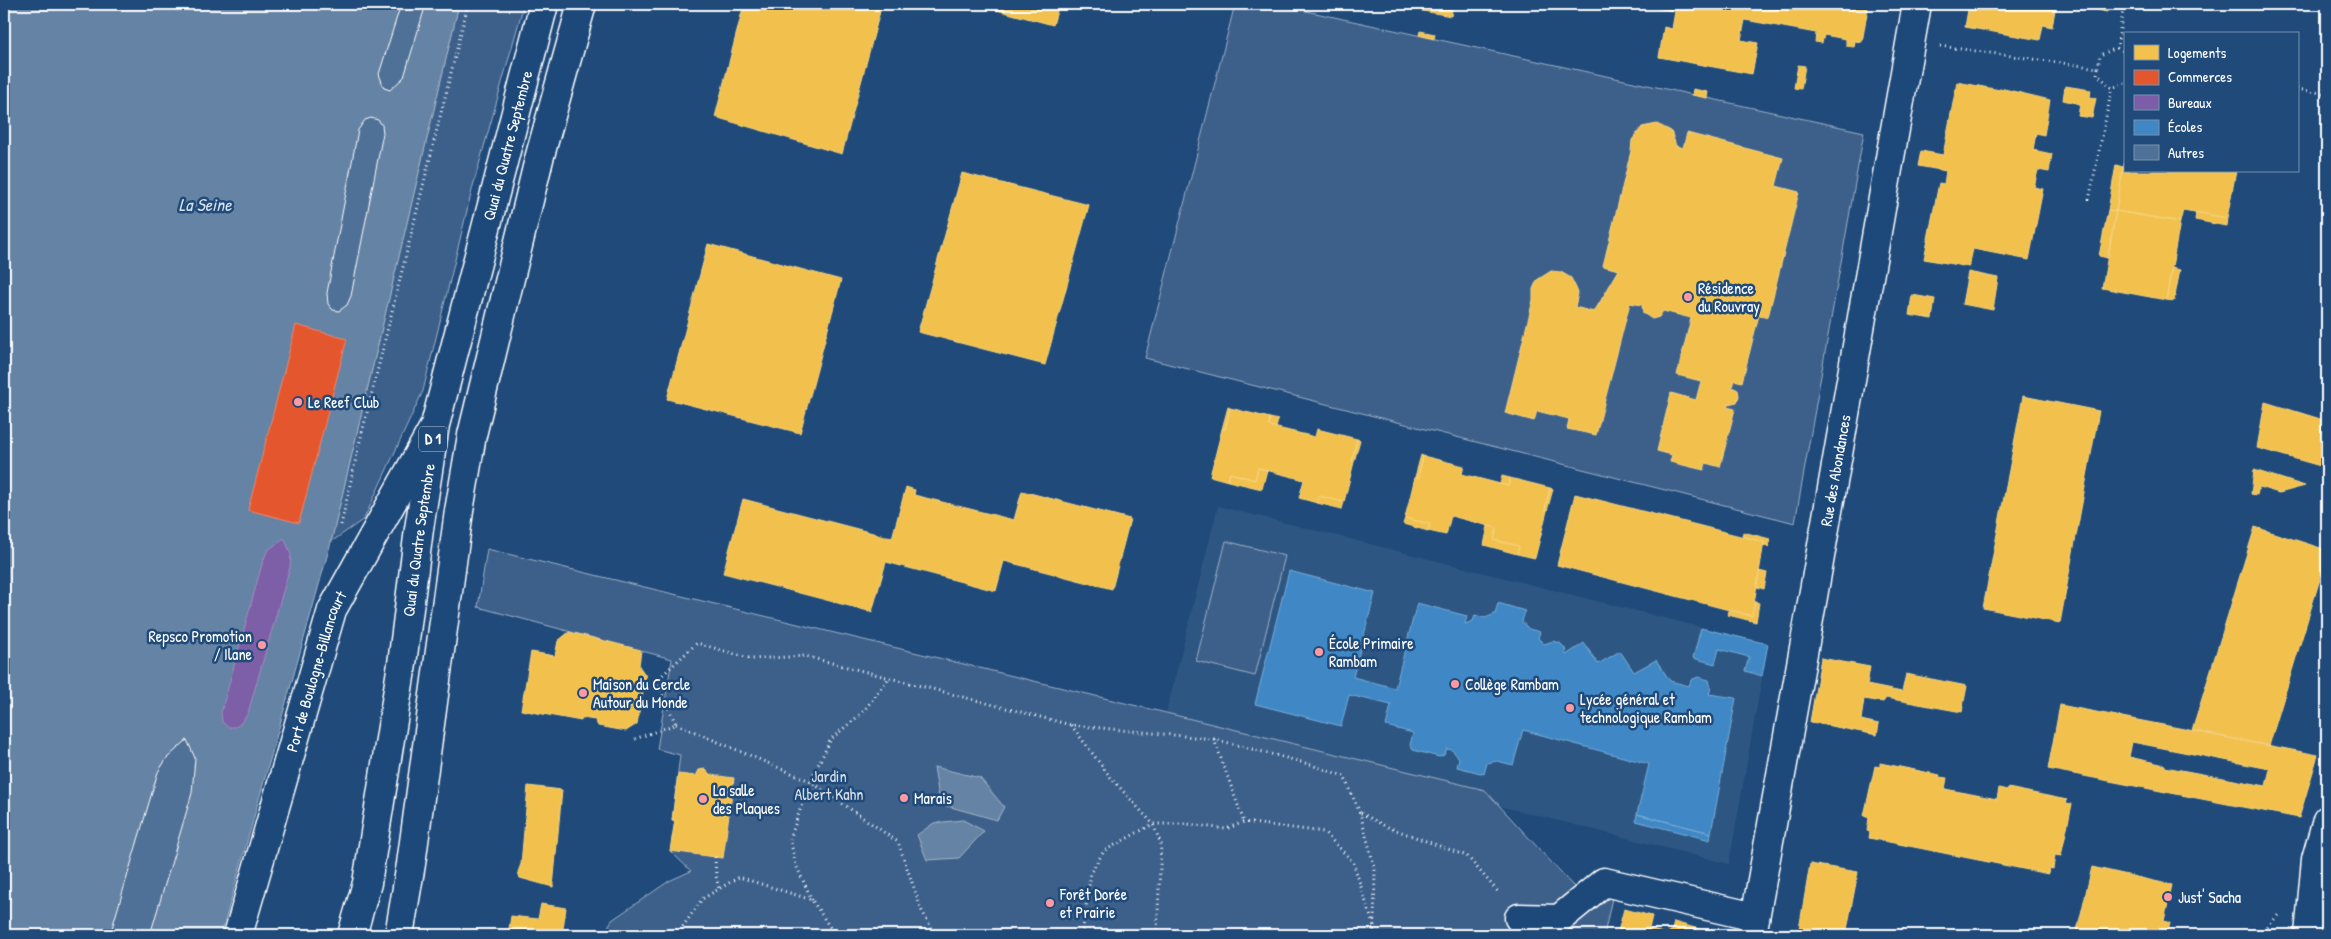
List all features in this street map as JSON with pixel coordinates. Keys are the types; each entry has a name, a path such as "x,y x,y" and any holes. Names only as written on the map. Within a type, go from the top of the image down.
{"main road":[{"name":"Quai du Quatre Septembre","path":"352,935 367,883 402,664 418,529 436,425 544,4"},
{"name":"D 1","path":"399,935 411,864 459,511 472,436 539,160 582,4"},
{"name":"Rue des Abondances","path":"1753,926 1917,4"},
{"name":"Port de Boulogne-Billancourt","path":"238,935 332,610 436,425"},
{"path":"2308,935 2316,859 2327,820"},
{"path":"411,864 417,935"},
{"path":"1518,918 1559,919 1604,882 1753,926"},
{"path":"365,935 367,883"}],"path":[{"path":"339,534 358,449 468,4"},
{"path":"2117,48 2124,4"},
{"path":"1910,41 2098,68"},
{"path":"2112,88 2097,74 2100,54 2117,48 2124,52"},
{"path":"2112,88 2124,83"},
{"path":"2089,200 2112,88"},
{"path":"2298,89 2327,94"},
{"path":"935,935 922,911 898,842 810,780 676,724 656,681 698,642 752,659 805,656 1070,725 1214,739 1306,763 1344,776 1360,813 1375,869 1373,935"},
{"path":"835,935 812,900 796,865 790,839 810,780 832,739 862,713 889,678"},
{"path":"635,740 676,724"},
{"path":"1070,725 1111,778 1153,824 1161,844 1157,935"},
{"path":"1214,739 1244,822"},
{"path":"1360,813 1385,826 1467,856 1518,918"},
{"path":"1082,935 1091,872 1104,851 1153,824 1187,824 1226,829 1244,822 1324,832 1353,862 1374,926"},
{"path":"715,857 719,889"},
{"path":"677,935 702,899 739,878 812,900"}],"shaded area":[{"path":"1218,506 1768,644 1729,864 1164,721"}],"green space":[{"path":"459,4 524,4 473,186 423,391 364,519 331,542"},
{"name":"Résidence du Rouvray","path":"1235,4 1274,4 1864,132 1795,523 1145,358"},
{"path":"1226,541 1285,556 1255,676 1196,661"},
{"name":"Jardin Albert Kahn","path":"487,549 1485,790 1573,886 1612,898 1604,935 603,935 612,920 669,881 691,871 670,851 675,821 672,820 680,755 657,749 672,659 478,607"}],"water":[{"name":"La Seine","path":"4,4 459,4 331,542 221,935 4,935"},
{"path":"934,767 980,778 1004,807 997,820 940,804"},
{"path":"963,820 984,831 959,858 927,860 917,835 934,823"}],"building: Logements":[{"path":"744,4 882,4 842,154 715,117"},
{"path":"974,4 1059,4 1053,25"},
{"path":"1402,4 1453,4 1451,16 1406,8 1407,5"},
{"path":"1633,4 1767,4 1782,7 1783,4 1848,4 1868,8 1862,42 1855,41 1854,47 1846,46 1846,39 1824,35 1822,43 1815,42 1816,33 1745,20 1741,40 1758,43 1752,74 1659,57 1664,27 1672,29 1675,11"},
{"path":"1969,4 2056,4 2052,27 2043,25 2040,40 1965,27"},
{"path":"2099,4 2109,4 2107,12 2098,10"},
{"path":"1420,31 1435,34 1434,39 1419,35"},
{"path":"1798,65 1805,66 1801,89 1794,88"},
{"path":"1957,82 2000,90 2000,88 2050,100 2044,135 2036,133 2033,150 2052,154 2049,172 2038,170 2034,187 2043,189 2029,260 1973,249 1969,267 1924,259 1939,183 1944,184 1946,171 1918,166 1921,151 1943,155"},
{"path":"2065,86 2091,90 2090,97 2096,98 2092,118 2078,116 2080,104 2063,100"},
{"path":"1693,89 1708,92 1707,98 1692,95"},
{"name":"Résidence du Rouvray","path":"1657,124 1671,131 1676,146 1683,148 1687,133 1783,158 1776,186 1799,192 1768,317 1759,315 1742,382 1734,380 1732,387 1738,390 1739,396 1737,402 1728,404 1727,407 1735,409 1720,467 1706,463 1704,470 1670,462 1672,455 1657,451 1671,393 1696,400 1701,381 1677,375 1691,318 1663,311 1659,317 1652,319 1643,313 1642,305 1630,303 1596,435 1567,429 1569,419 1537,411 1534,421 1505,413 1533,300 1533,289 1537,280 1551,271 1561,272 1571,278 1578,293 1575,307 1594,312 1619,270 1603,266 1632,140 1642,127"},
{"path":"2116,165 2123,167 2116,211 2108,210"},
{"path":"2124,165 2124,172 2236,172 2227,218 2183,210 2180,222 2116,211"},
{"path":"962,173 1089,205 1045,365 918,332"},
{"path":"2108,210 2116,211 2108,258 2099,256"},
{"path":"2116,211 2180,222 2166,300 2102,288"},
{"path":"2196,212 2227,218 2226,226 2195,220"},
{"path":"708,244 841,280 800,433 667,399"},
{"path":"2172,268 2180,270 2174,301 2166,300"},
{"path":"1968,272 1998,278 1993,310 1962,304"},
{"path":"1912,295 1935,299 1932,319 1909,315"},
{"path":"2023,396 2099,411 2060,623 1983,608"},
{"path":"2265,402 2327,421 2327,456 2324,467 2257,448"},
{"path":"1228,407 1230,408 1225,429 1222,429"},
{"path":"1230,408 1270,418 1269,426 1315,437 1317,429 1357,439 1352,461 1354,462 1344,502 1319,496 1317,503 1299,498 1304,480 1258,468 1255,480 1230,473 1228,481 1210,476 1222,429 1225,429"},
{"path":"1270,418 1278,420 1276,428 1269,426"},
{"path":"1357,439 1360,440 1354,462 1352,461"},
{"path":"1421,455 1423,456 1418,478 1415,477"},
{"path":"1423,456 1464,466 1462,474 1508,486 1510,478 1550,488 1545,510 1547,511 1535,558 1517,554 1519,546 1494,540 1497,528 1451,516 1446,535 1428,531 1430,524 1405,518 1415,477 1418,478"},
{"path":"1258,468 1267,470 1262,489 1228,481 1230,473 1255,480"},
{"path":"2254,470 2305,486 2279,493 2259,487 2257,495 2251,494"},
{"path":"1502,476 1510,478 1508,486 1500,484"},
{"path":"906,487 915,490 914,495 1014,520 1022,491 1130,519 1112,589 1004,561 996,591 886,562 872,612 723,573 743,499 892,538"},
{"path":"1550,488 1553,489 1547,511 1545,510"},
{"path":"1575,494 1764,542 1752,616 1557,565"},
{"path":"1319,496 1344,502 1342,509 1317,503"},
{"path":"1405,518 1430,524 1428,531 1403,524"},
{"path":"1488,526 1497,528 1494,540 1519,546 1517,554 1484,545"},
{"path":"2255,527 2327,550 2327,556 2269,746 2192,731"},
{"path":"1743,532 1770,539 1769,547 1764,546 1764,542 1742,536"},
{"path":"1759,571 1767,573 1764,589 1757,587"},
{"path":"1755,602 1759,603 1756,622 1728,615 1729,609 1752,616"},
{"name":"Maison du Cercle Autour du Monde","path":"569,632 641,650 639,666 646,676 637,724 626,731 598,726 595,720 582,718 581,721 521,710 531,652 555,656 558,641"},
{"path":"1821,658 1870,667 1867,685 1902,692 1906,674 1967,686 1962,712 1886,698 1883,702 1864,699 1861,720 1879,724 1877,735 1810,722"},
{"path":"2060,705 2318,755 2299,818 2048,769","holes":["2132,742 2270,769 2266,786 2165,767 2165,765 2129,757"]},
{"path":"1880,763 1940,775 1939,777 1947,778 1945,789 1997,799 1999,788 2007,790 2008,788 2067,800 2066,803 2072,804 2061,856 2055,855 2053,869 2049,868 2048,874 1869,838 1870,832 1867,831 1869,818 1864,816 1875,766 1880,767"},
{"name":"La salle des Plaques","path":"705,769 711,775 734,778 723,858 670,851 675,820 672,820 678,774 696,776 699,770"},
{"path":"528,786 562,790 553,887 520,878 518,872 521,864"},
{"path":"1810,864 1858,872 1846,935 1798,935"},
{"path":"2092,867 2172,885 2164,921 2170,923 2167,935 2076,935"},
{"path":"541,904 566,908 562,935 508,935 511,916 538,919"},
{"path":"1624,909 1652,916 1649,929 1666,934 1672,930 1674,922 1720,935 1617,935"}],"building: Commerces":[{"path":"296,325 347,339 299,523 248,510"}],"building: Bureaux":[{"path":"284,538 291,554 290,567 248,713 236,727 228,727 222,722 221,713 262,564 267,551"}],"building: Écoles":[{"path":"1289,571 1375,593 1353,677 1395,688 1417,603 1467,616 1465,624 1473,621 1475,615 1485,618 1495,614 1498,603 1525,611 1522,622 1529,629 1540,632 1538,638 1544,644 1553,641 1560,643 1565,648 1566,655 1584,643 1598,664 1620,651 1634,672 1656,660 1670,681 1689,686 1691,680 1698,677 1709,680 1711,688 1709,694 1736,698 1711,833 1637,814 1649,764 1523,730 1513,765 1497,761 1487,763 1484,774 1457,767 1459,758 1452,750 1447,749 1444,755 1439,757 1413,750 1410,745 1413,733 1386,726 1391,705 1349,695 1341,726 1255,704"},
{"path":"1701,628 1768,644 1762,676 1745,671 1749,657 1719,649 1715,664 1693,658"},
{"path":"1637,814 1711,833 1710,840 1636,821"}],"building: Autres":[{"path":"401,4 426,4 404,77 390,90 384,88 379,74"},
{"path":"371,118 378,120 382,125 383,133 351,296 347,305 339,311 333,310 328,304 327,293 358,130 365,120"},
{"path":"187,740 195,758 192,793 150,935 110,935 158,772 167,758"}],"place":[{"name":"Résidence du Rouvray","path":"1688,297"},
{"name":"Le Reef Club","path":"298,402"},
{"name":"Repsco Promotion / Ilane","path":"262,645"},
{"name":"École Primaire Rambam","path":"1319,652"},
{"name":"Collège Rambam","path":"1455,684"},
{"name":"Maison du Cercle Autour du Monde","path":"583,693"},
{"name":"Lycée général et technologique Rambam","path":"1570,708"},
{"name":"Marais","path":"904,798"},
{"name":"La salle des Plaques","path":"703,799"},
{"name":"Just' Sacha","path":"2168,897"},
{"name":"Forêt Dorée et Prairie","path":"1050,903"}]}
